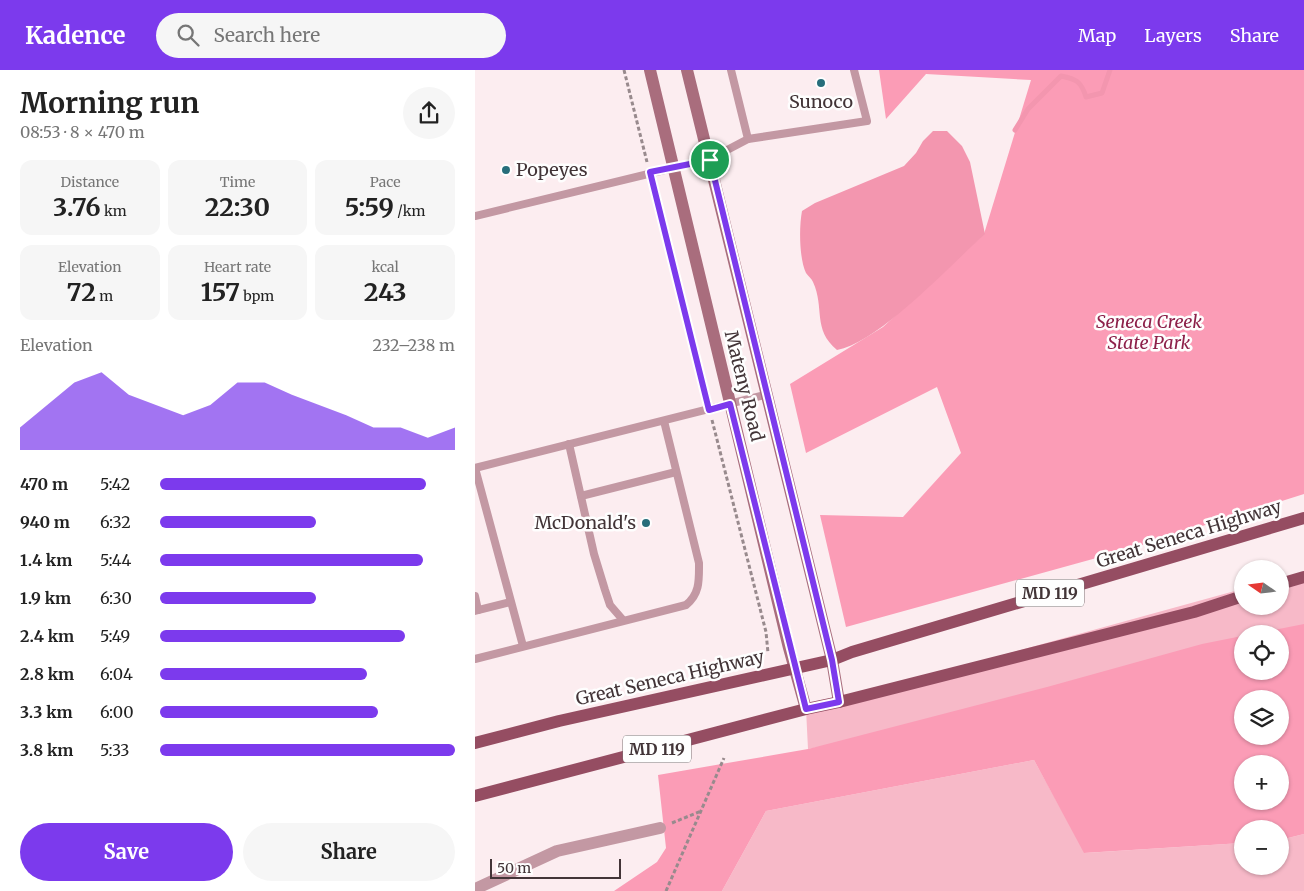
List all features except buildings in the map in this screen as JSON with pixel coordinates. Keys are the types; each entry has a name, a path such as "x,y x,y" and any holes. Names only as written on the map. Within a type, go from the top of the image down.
{"main road":[{"name":"Great Seneca Highway","path":"475,743 795,666 832,660 852,652 1304,518"},
{"path":"1289,581 1304,577"},
{"name":"MD 119","path":"475,796 806,709 1194,612 1234,599"}],"street":[{"name":"Mateny Road","path":"650,70 806,709"},
{"name":"Mateny Road","path":"687,70 832,660 839,702"},
{"path":"475,889 557,852 660,828"}],"lane":[{"path":"731,70 748,139"},
{"path":"475,216 650,172 710,160 748,139 867,120 854,70"},
{"path":"523,646 475,468 767,394"},
{"path":"475,658 686,605 693,599 699,584 699,563 663,421"},
{"path":"569,444 605,590 610,605 623,620"},
{"path":"581,496 676,472"},
{"path":"475,596 477,611 510,602"}],"path":[{"path":"624,70 766,632 768,653"},
{"path":"666,891 724,758"},
{"path":"660,828 701,810"}],"shaded area":[{"path":"933,131 947,131 962,146 970,162 985,234 914,301 893,318 854,344 837,350 824,334 816,292 804,267 800,242 802,211 815,203 904,166"},
{"path":"1304,572 1304,627 1289,631 1289,625 1234,625 1234,644 866,738 808,749 806,709 1234,591 1234,615 1289,615 1289,576"},
{"path":"1034,760 1085,853 1234,844 1234,875 1289,875 1289,838 1304,834 1304,891 722,891 766,811"}],"green space":[{"name":"Seneca Creek State Park","path":"879,70 1304,70 1304,494 1129,549 846,627 820,515 903,517 961,453 937,387 806,453 790,384 883,327 984,234 1031,80 926,74 886,119"},
{"path":"1304,624 1304,834 1289,838 1289,820 1234,820 1234,844 1084,853 1034,760 766,811 722,891 614,891 657,862 666,848 658,775 808,749 1047,687 1202,644 1234,638 1234,680 1289,680 1289,627"}],"waterway":[{"path":"1015,130 1028,109 1061,76 1071,78 1080,84 1086,97 1102,93 1110,70"}],"place":[{"name":"Sunoco","path":"821,83"},
{"name":"Popeyes","path":"506,170"},
{"name":"McDonald's","path":"646,523"}],"route":[{"path":"710,160 739,274 825,640 832,660 839,702 806,709 789,648 730,404 709,410 650,172 710,160"}]}
